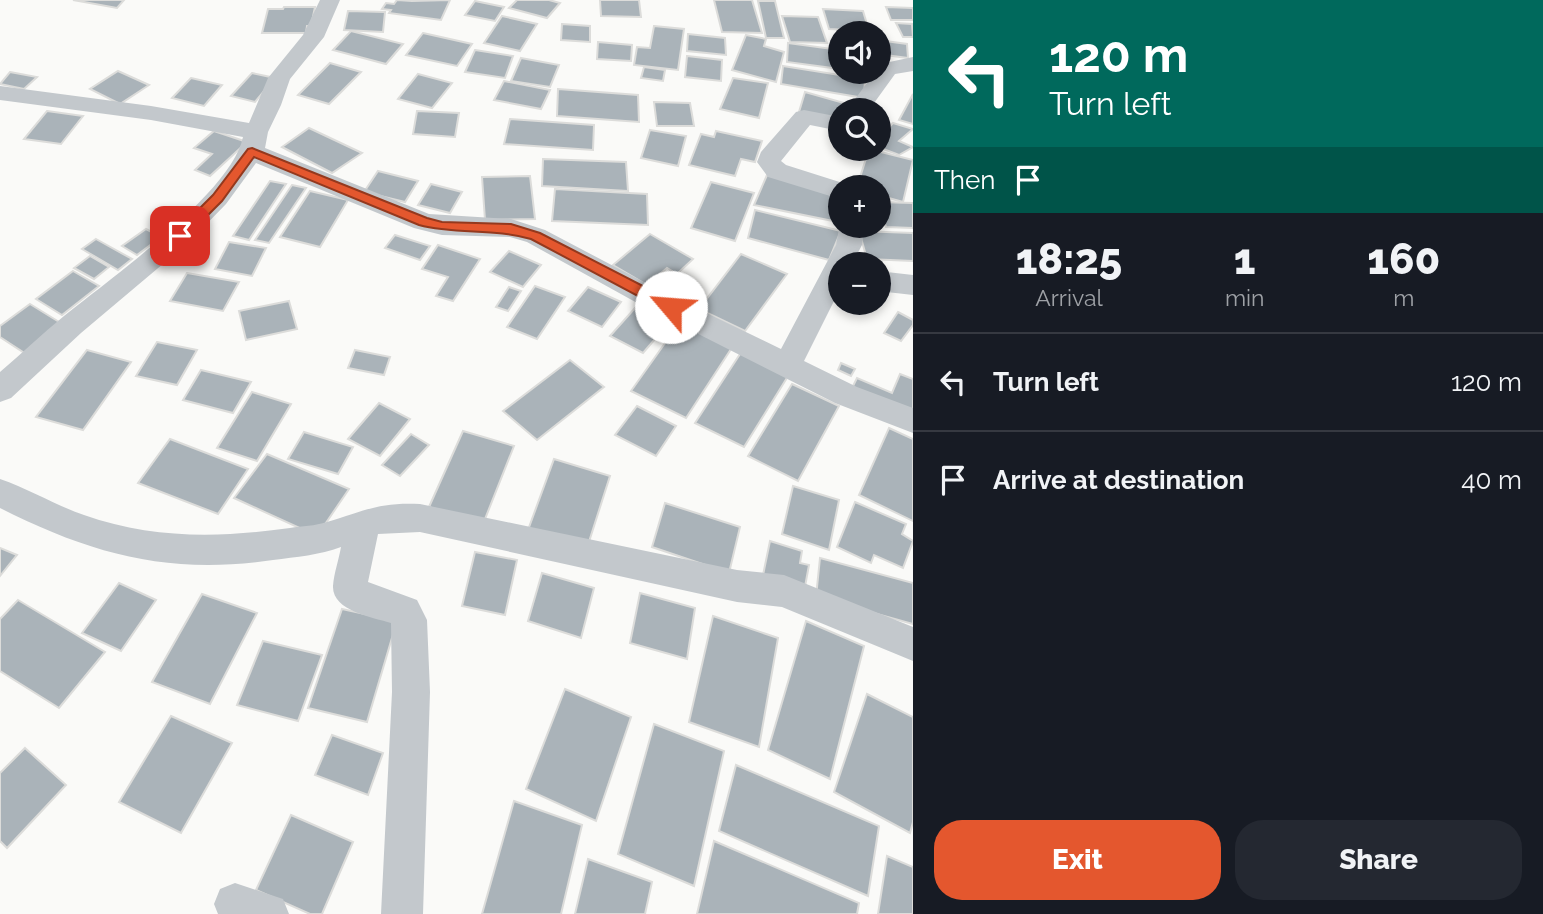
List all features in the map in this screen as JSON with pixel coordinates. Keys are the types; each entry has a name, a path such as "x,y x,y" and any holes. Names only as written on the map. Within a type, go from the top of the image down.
{"street":[{"path":"0,390 71,326 180,236 217,198 254,142 278,78 313,37 330,0"},
{"path":"867,98 888,69 913,64"},
{"path":"0,93 151,113 254,142 423,222 442,226 511,228 536,236 649,297 846,395 913,421"},
{"path":"828,122 804,117 770,157 769,162 777,171 828,187"},
{"path":"891,282 913,285"},
{"path":"787,365 814,309 828,288"},
{"path":"0,493 88,531 142,546 173,551 247,549 329,537 363,523 400,517 436,520 737,586 784,592 913,644"},
{"path":"363,523 350,588 356,595 381,601 405,612 409,620 411,692 402,914"}],"building":[{"path":"73,0 124,0 117,8"},
{"path":"397,0 450,0 441,20 389,13 391,10 382,9 386,3 394,4"},
{"path":"517,0 549,0 560,3 547,18 509,8"},
{"path":"600,0 639,0 641,17 601,16"},
{"path":"714,0 752,0 762,33 722,32"},
{"path":"475,1 504,7 495,21 465,15"},
{"path":"758,1 775,1 784,38 766,38"},
{"path":"315,7 311,26 307,26 306,33 262,33 268,9"},
{"path":"886,7 913,8 913,20 891,20"},
{"path":"823,9 863,11 866,21 828,21 828,26"},
{"path":"348,11 385,12 383,32 344,30"},
{"path":"502,16 537,24 520,51 484,43"},
{"path":"782,16 818,17 827,43 790,42"},
{"path":"896,23 912,24 913,37 903,37"},
{"path":"562,24 590,26 590,42 561,40"},
{"path":"654,26 684,29 678,70 634,65 637,47 650,48"},
{"path":"351,31 403,44 386,64 333,50"},
{"path":"423,33 472,44 457,66 406,55"},
{"path":"688,34 725,38 726,55 687,51"},
{"path":"746,35 766,39 764,46 784,52 776,82 732,70"},
{"path":"598,42 632,45 631,61 597,59"},
{"path":"891,42 907,44 908,58 891,56"},
{"path":"788,43 828,48 828,67 787,62"},
{"path":"475,50 513,56 505,78 465,72"},
{"path":"687,56 722,60 721,81 685,77"},
{"path":"521,58 559,65 550,87 511,81"},
{"path":"330,63 361,72 329,104 298,95"},
{"path":"783,66 828,73 828,84 865,84 864,98 781,84"},
{"path":"644,67 665,70 663,81 641,78"},
{"path":"118,71 149,85 120,104 90,89"},
{"path":"10,72 37,77 24,89 0,84"},
{"path":"252,73 275,78 255,102 231,96"},
{"path":"418,74 452,83 432,108 398,99"},
{"path":"191,78 222,85 204,106 172,98"},
{"path":"733,78 768,83 759,118 720,109"},
{"path":"504,81 550,90 541,109 494,100"},
{"path":"558,89 638,95 639,122 557,116"},
{"path":"805,92 828,98 828,117 799,112"},
{"path":"913,94 913,124 899,120"},
{"path":"654,102 690,103 694,126 657,126"},
{"path":"47,111 83,116 61,144 24,139"},
{"path":"417,111 459,113 455,137 413,134"},
{"path":"510,119 594,125 593,150 504,144"},
{"path":"893,123 913,129 899,141 913,147 899,155 891,152"},
{"path":"309,128 362,153 332,173 282,147"},
{"path":"650,130 686,136 678,166 641,158"},
{"path":"214,131 247,142 210,176 195,170 212,154 194,148"},
{"path":"716,131 762,141 755,162 741,159 735,176 689,165 701,134 714,137"},
{"path":"891,154 913,160 903,202 891,199 891,175 861,175 865,161 891,161"},
{"path":"543,159 626,162 628,191 542,186"},
{"path":"378,171 418,181 405,202 364,192"},
{"path":"767,175 828,190 828,220 754,205"},
{"path":"530,176 535,219 485,220 482,177"},
{"path":"270,181 286,184 249,240 233,236"},
{"path":"711,182 754,193 735,241 691,228"},
{"path":"431,184 462,192 450,213 418,205"},
{"path":"292,185 306,188 269,243 255,240"},
{"path":"555,189 647,194 648,225 552,221"},
{"path":"310,191 348,200 320,247 280,237"},
{"path":"891,202 913,203 913,228 891,227"},
{"path":"755,210 828,228 828,238 838,238 832,252 828,252 828,260 748,238"},
{"path":"146,229 161,237 137,255 122,246"},
{"path":"891,232 913,233 913,261 891,260 891,252 865,252 861,238 891,238"},
{"path":"650,234 693,259 677,274 667,268 647,285 613,265"},
{"path":"395,235 430,246 420,260 385,248"},
{"path":"96,239 132,259 118,270 82,249"},
{"path":"229,242 266,248 252,276 215,269"},
{"path":"438,245 480,259 453,301 436,296 448,277 422,269"},
{"path":"509,251 541,265 523,287 490,272"},
{"path":"741,254 787,274 745,331 699,309"},
{"path":"90,256 109,267 94,279 74,268"},
{"path":"73,271 99,286 62,315 36,299"},
{"path":"187,273 239,282 223,311 170,301"},
{"path":"535,286 565,297 537,339 507,327"},
{"path":"680,286 702,297 692,307 670,296"},
{"path":"509,287 521,291 508,311 496,307"},
{"path":"588,287 621,302 602,327 568,311"},
{"path":"289,301 297,329 246,340 239,311"},
{"path":"30,304 64,325 26,354 0,337 0,326"},
{"path":"635,308 668,324 643,353 610,336"},
{"path":"898,312 913,320 913,325 901,341 884,333"},
{"path":"680,322 733,346 686,418 631,391"},
{"path":"157,342 197,350 177,385 136,376"},
{"path":"87,350 131,362 83,430 36,417"},
{"path":"355,350 390,357 384,375 348,368"},
{"path":"742,351 790,373 744,447 695,423"},
{"path":"570,360 604,387 537,440 503,411"},
{"path":"841,363 855,369 851,376 838,370"},
{"path":"201,370 251,382 233,413 183,400"},
{"path":"900,374 913,379 913,414 852,388 857,378 892,393"},
{"path":"792,384 839,406 798,481 748,456"},
{"path":"252,392 291,404 257,461 217,448"},
{"path":"379,403 410,419 380,456 348,439"},
{"path":"637,406 676,426 656,456 615,435"},
{"path":"889,428 913,439 913,521 859,495"},
{"path":"463,431 514,446 483,524 429,507"},
{"path":"304,432 353,447 338,474 288,459"},
{"path":"411,434 429,445 400,476 382,465"},
{"path":"170,439 248,469 218,514 138,483"},
{"path":"267,454 349,489 317,536 234,498"},
{"path":"554,459 610,476 587,548 528,530"},
{"path":"793,486 839,500 829,550 782,534"},
{"path":"855,502 906,524 902,534 913,541 903,568 874,555 871,563 837,547"},
{"path":"665,503 740,527 729,573 652,547"},
{"path":"770,541 802,551 800,563 809,565 804,592 762,580"},
{"path":"0,548 17,555 0,576"},
{"path":"475,552 517,560 505,615 462,606"},
{"path":"820,558 913,583 913,624 816,597"},
{"path":"542,573 594,588 581,638 528,621"},
{"path":"119,583 156,600 121,651 82,633"},
{"path":"640,593 695,608 687,659 630,643"},
{"path":"202,594 257,613 210,704 152,682"},
{"path":"18,600 105,652 59,708 0,671 0,619"},
{"path":"342,609 397,621 367,722 308,708"},
{"path":"713,616 778,638 759,747 689,722"},
{"path":"806,621 864,646 830,779 768,750"},
{"path":"263,641 322,655 298,721 237,705"},
{"path":"565,689 631,717 596,821 526,789"},
{"path":"867,694 913,717 913,822 910,833 834,792"},
{"path":"171,716 232,743 181,833 119,802"},
{"path":"654,724 724,751 694,886 618,854"},
{"path":"332,735 383,753 368,795 315,775"},
{"path":"25,748 66,785 7,848 0,841 0,773"},
{"path":"736,765 879,826 868,896 719,831"},
{"path":"514,801 582,825 561,914 482,914"},
{"path":"291,815 353,842 322,914 310,914 256,890"},
{"path":"714,841 859,903 857,914 697,914"},
{"path":"887,856 913,867 913,914 878,914"},
{"path":"588,859 652,882 645,914 575,914"}],"route":[{"path":"180,236 217,198 252,152 423,222 442,226 511,228 536,236 671,307"}]}
